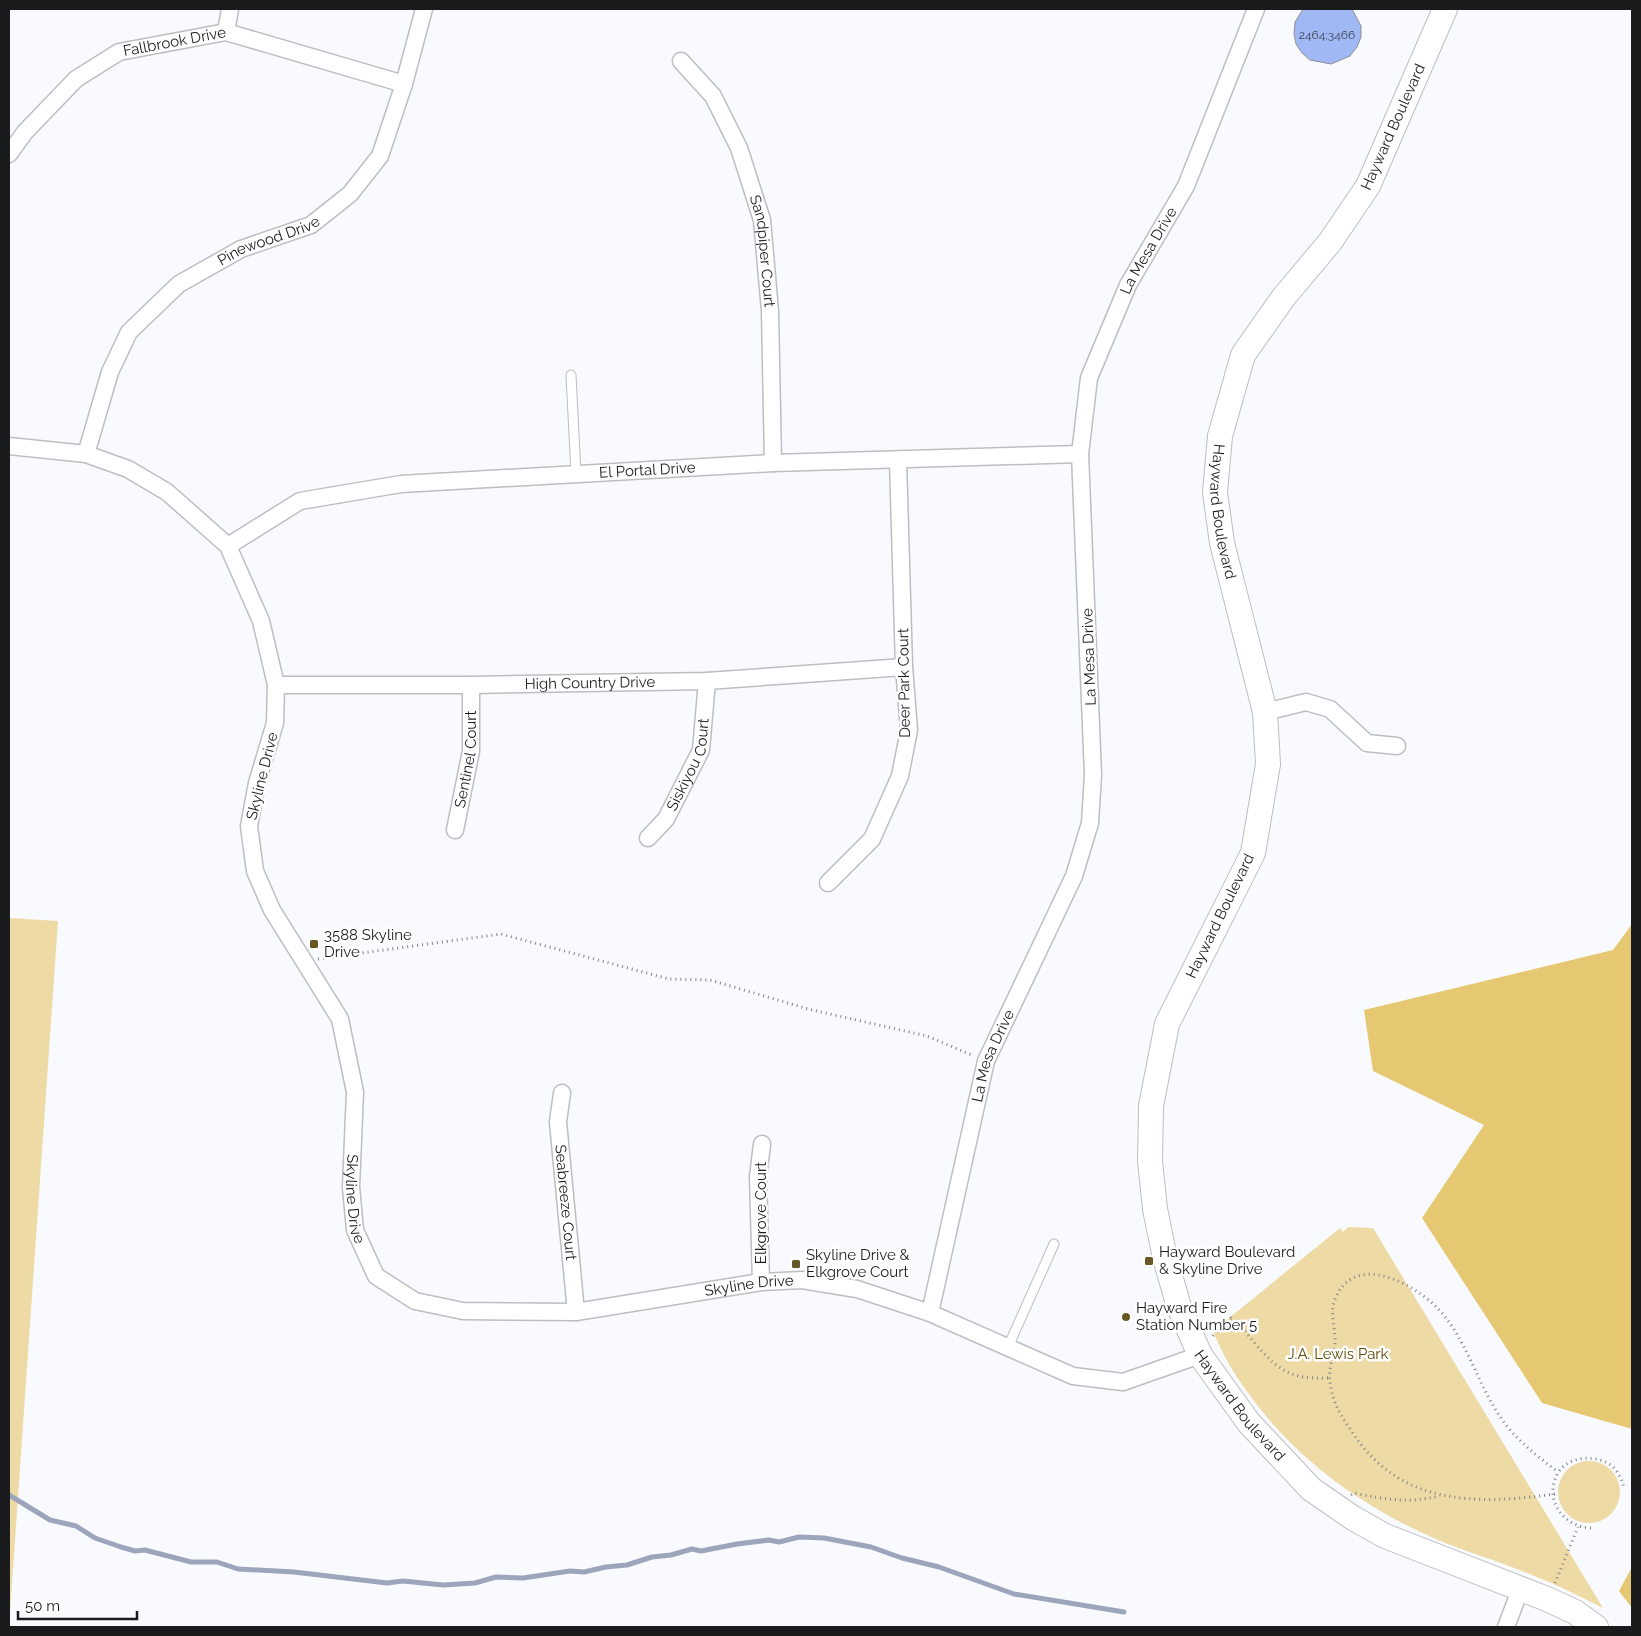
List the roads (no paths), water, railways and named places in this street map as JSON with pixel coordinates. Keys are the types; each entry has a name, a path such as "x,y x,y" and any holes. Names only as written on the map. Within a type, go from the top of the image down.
{"main road":[{"name":"Hayward Boulevard","path":"1445,9 1368,186 1330,242 1283,298 1242,355 1220,436 1215,492 1222,543 1265,712 1268,764 1253,853 1166,1024 1151,1106 1150,1161 1155,1209 1165,1258 1179,1307 1200,1355 1249,1423 1311,1489 1338,1508 1385,1536 1520,1590 1548,1599 1574,1612 1596,1627"}],"street":[{"path":"226,32 230,9"},
{"name":"Pinewood Drive","path":"86,454 110,372 129,332 179,284 241,249 311,225 350,194 380,156 404,84 424,9"},
{"name":"La Mesa Drive","path":"930,1313 986,1061 1074,876 1090,823 1094,775 1080,454 1089,378 1128,285 1186,186 1256,9"},
{"name":"Fallbrook Drive","path":"9,154 25,132 76,79 119,52 226,32 404,84"},
{"name":"Sandpiper Court","path":"681,61 713,96 739,148 762,220 770,311 773,463"},
{"name":"Skyline Drive","path":"9,446 86,454 128,469 167,492 228,546 261,622 276,685 276,723 257,784 249,826 255,871 272,910 305,960 340,1019 356,1092 351,1187 355,1230 376,1276 414,1301 464,1311 576,1312 762,1282 802,1280 857,1289 930,1313 1074,1376 1123,1382 1200,1355"},
{"name":"El Portal Drive","path":"228,546 300,501 401,484 773,463 1080,454"},
{"name":"Deer Park Court","path":"828,883 872,839 900,776 909,730 904,667 898,460"},
{"name":"High Country Drive","path":"276,685 472,685 707,681 904,667"},
{"name":"Siskiyou Court","path":"648,838 666,819 701,750 707,681"},
{"name":"Sentinel Court","path":"455,830 471,751 472,685"},
{"path":"1265,712 1306,702 1330,709 1367,743 1398,746"},
{"name":"Seabreeze Court","path":"562,1093 558,1122 576,1312"},
{"name":"Elkgrove Court","path":"762,1144 758,1177 762,1282"},
{"path":"1506,1627 1520,1590"}],"lane":[{"path":"571,375 576,474"},
{"path":"1008,1347 1054,1244"}],"waterway":[{"path":"9,1495 50,1520 76,1526 95,1538 121,1547 135,1551 145,1550 191,1562 217,1562 238,1569 294,1572 387,1583 403,1581 443,1585 475,1583 496,1577 523,1578 570,1571 584,1572 627,1565 652,1557 671,1555 692,1549 701,1551 769,1540 779,1542 799,1537 824,1538 871,1547 902,1558 939,1567 1014,1594 1124,1612"}],"place":[{"name":"3588 Skyline Drive","path":"314,944"},
{"name":"Hayward Boulevard & Skyline Drive","path":"1149,1261"},
{"name":"Skyline Drive & Elkgrove Court","path":"796,1264"},
{"name":"Hayward Fire Station Number 5","path":"1126,1317"}],"park label":[{"name":"J.A. Lewis Park","path":"1338,1354"}]}
